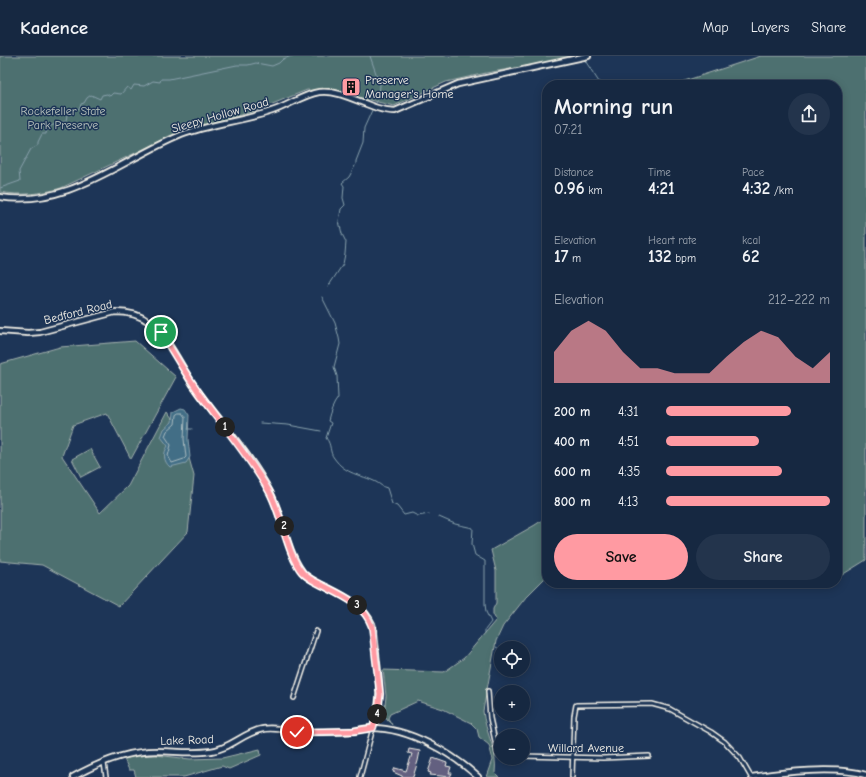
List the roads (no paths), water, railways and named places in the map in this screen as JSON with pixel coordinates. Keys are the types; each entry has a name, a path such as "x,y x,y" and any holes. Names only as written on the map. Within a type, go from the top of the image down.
{"street":[{"name":"Sleepy Hollow Road","path":"1,197 30,199 58,194 85,183 179,136 197,130 274,111 313,94 326,92 336,93 388,111 400,110 458,84 588,56"},
{"name":"Bedford Road","path":"0,331 28,333 115,312 125,312 136,314 148,320 161,332 187,375 256,469 270,492 281,518 292,552 301,571 310,579 352,601 368,618 374,635 380,694 378,712 373,728"},
{"path":"294,698 316,631"},
{"path":"488,691 490,718 494,736"},
{"path":"572,777 574,716 576,705 652,704 670,709 711,732 725,742 740,758 751,777 794,772 839,771 866,775"},
{"name":"Lake Road","path":"73,777 122,756 142,752 216,751 226,748 258,730 265,729 308,732 373,728"},
{"path":"360,777 373,728 402,734 434,745 454,757 478,777"},
{"name":"Willard Avenue","path":"530,756 602,758 650,756"},
{"path":"104,763 106,777"}],"water":[{"path":"181,408 185,409 189,415 188,439 190,457 186,463 170,467 164,457 168,446 161,437 164,429 172,422 173,412"}],"waterway":[{"path":"0,188 20,181 19,171 31,149 38,145 42,134 46,134 47,127 66,121 67,115 72,113 72,110 80,108 81,104 84,103 91,95 100,99 102,95 107,94 110,96 113,93 121,94 127,87 131,90 134,85 144,86 153,81 160,82 161,79 169,79 237,65 256,63 272,66 279,63 283,59 292,56"},
{"path":"370,56 380,85 379,97 375,105"},
{"path":"584,59 598,80"},
{"path":"328,287 343,264 345,254 346,242 342,234 339,221 341,209 345,205 343,198 344,186 342,183 349,177 356,164 363,143 364,128 373,108"},
{"path":"322,297 335,323 340,344 334,367 337,376 338,398 333,406 328,421 331,423 326,438 329,443 332,456 343,468 348,471 370,479 387,488 392,504 397,506 404,515 412,513 418,516 429,514"},
{"path":"260,423 288,425 321,431"},
{"path":"439,517 455,524 473,528 472,544 475,555 485,561 485,604 486,612 491,622 485,630 485,633"}],"place":[{"name":"Preserve Manager's Home","path":"351,87"}],"park label":[{"name":"Rockefeller State Park Preserve","path":"63,118"}]}
